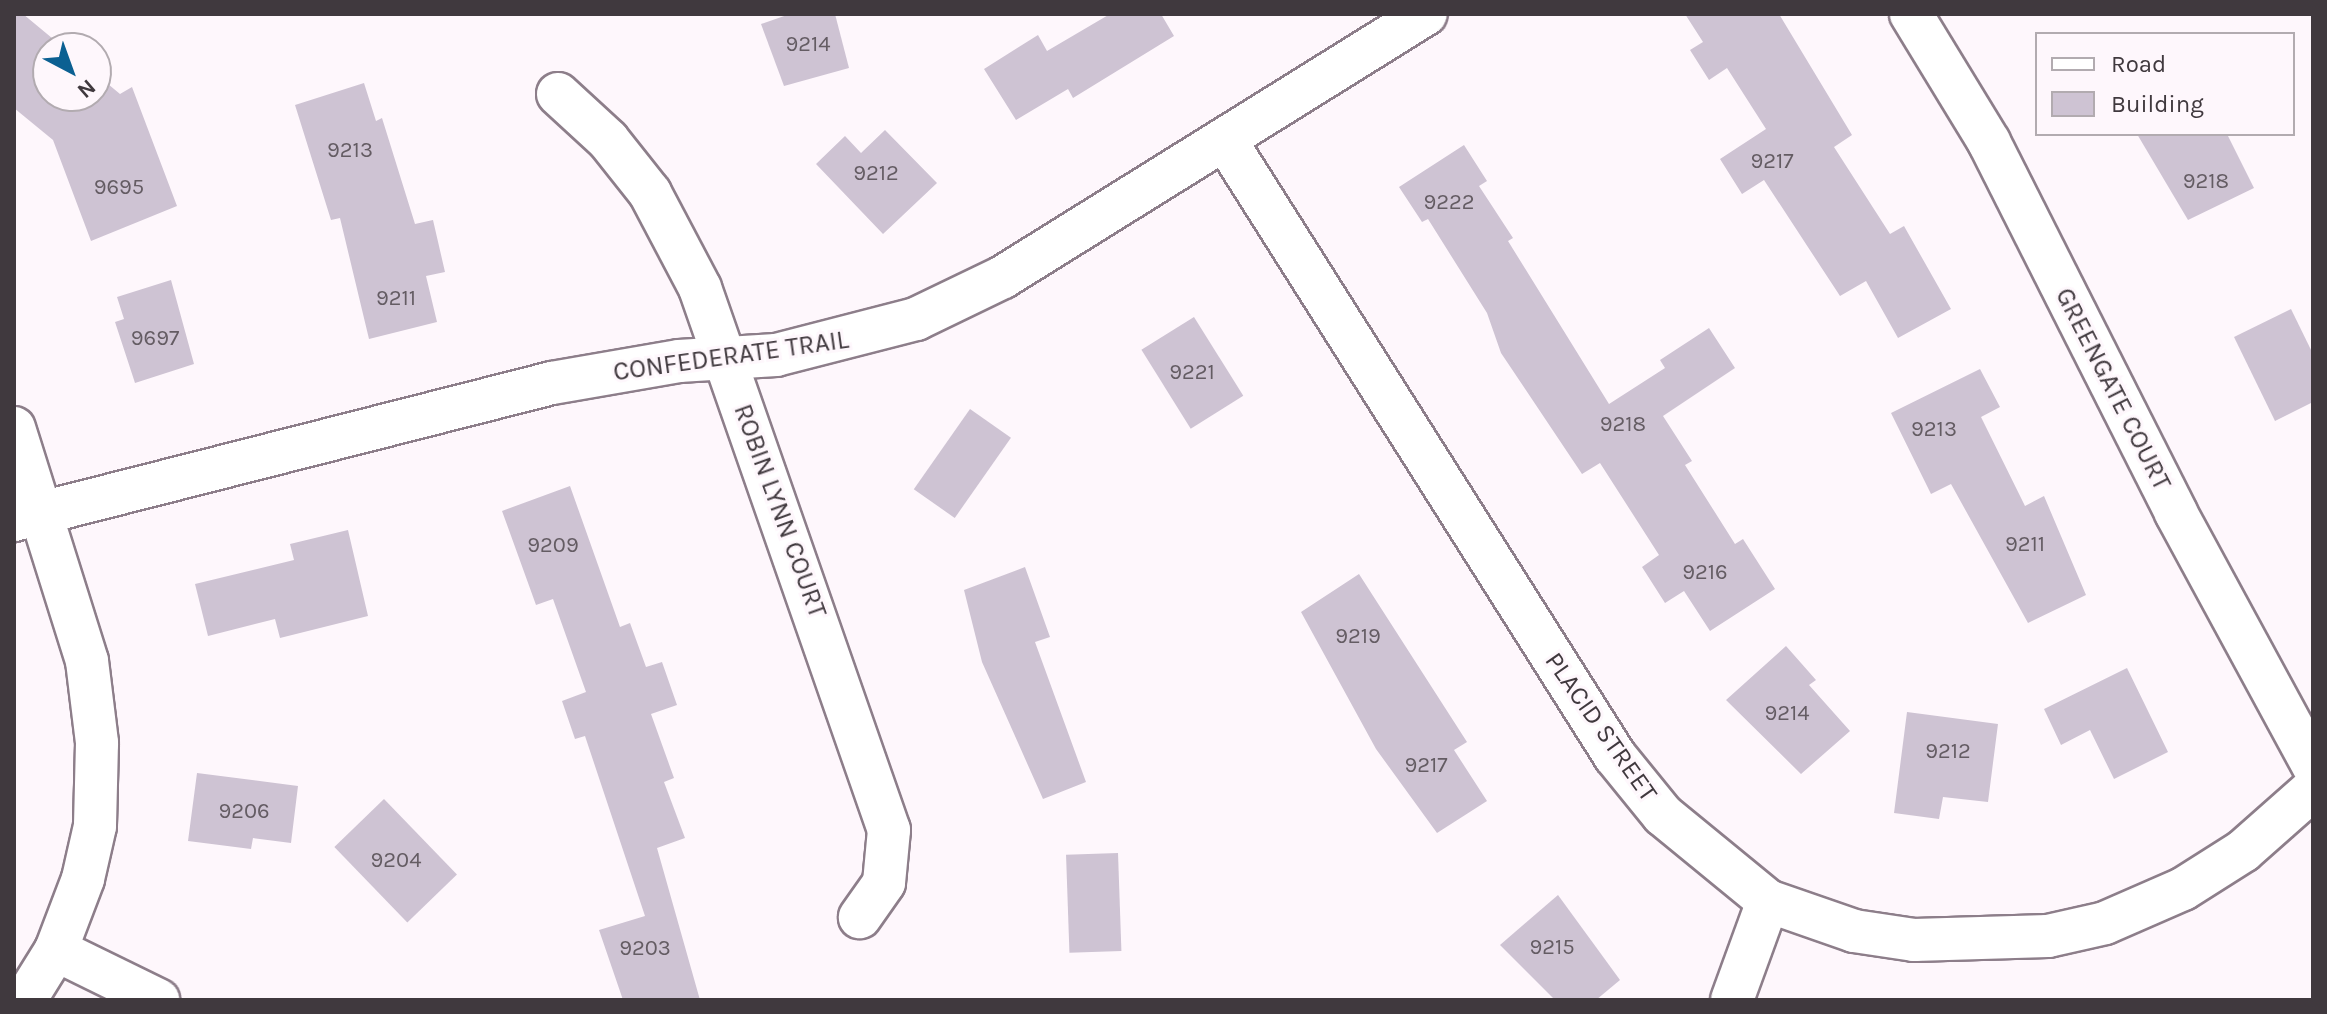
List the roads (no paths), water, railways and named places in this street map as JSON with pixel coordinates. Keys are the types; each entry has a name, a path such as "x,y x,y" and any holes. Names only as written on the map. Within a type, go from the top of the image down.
{"street":[{"name":"CONFEDERATE TRAIL","path":"28,517 552,383 679,361 725,360 854,339 961,300 1227,143 1426,14"},
{"name":"GREENGATE COURT","path":"1911,14 1989,142 2176,513 2313,765"},
{"name":"ROBIN LYNN COURT","path":"558,94 608,140 650,193 683,251 725,360 889,830 884,883 860,917"},
{"name":"PLACID STREET","path":"1227,143 1615,756 1663,815 1768,901 1854,931 1914,940 2048,936 2105,923 2183,889 2243,851 2313,789"},
{"path":"14,428 28,517 87,661 97,743 95,826 56,950 25,1000"},
{"path":"1732,1000 1768,901"},
{"path":"56,950 158,1000"}]}
